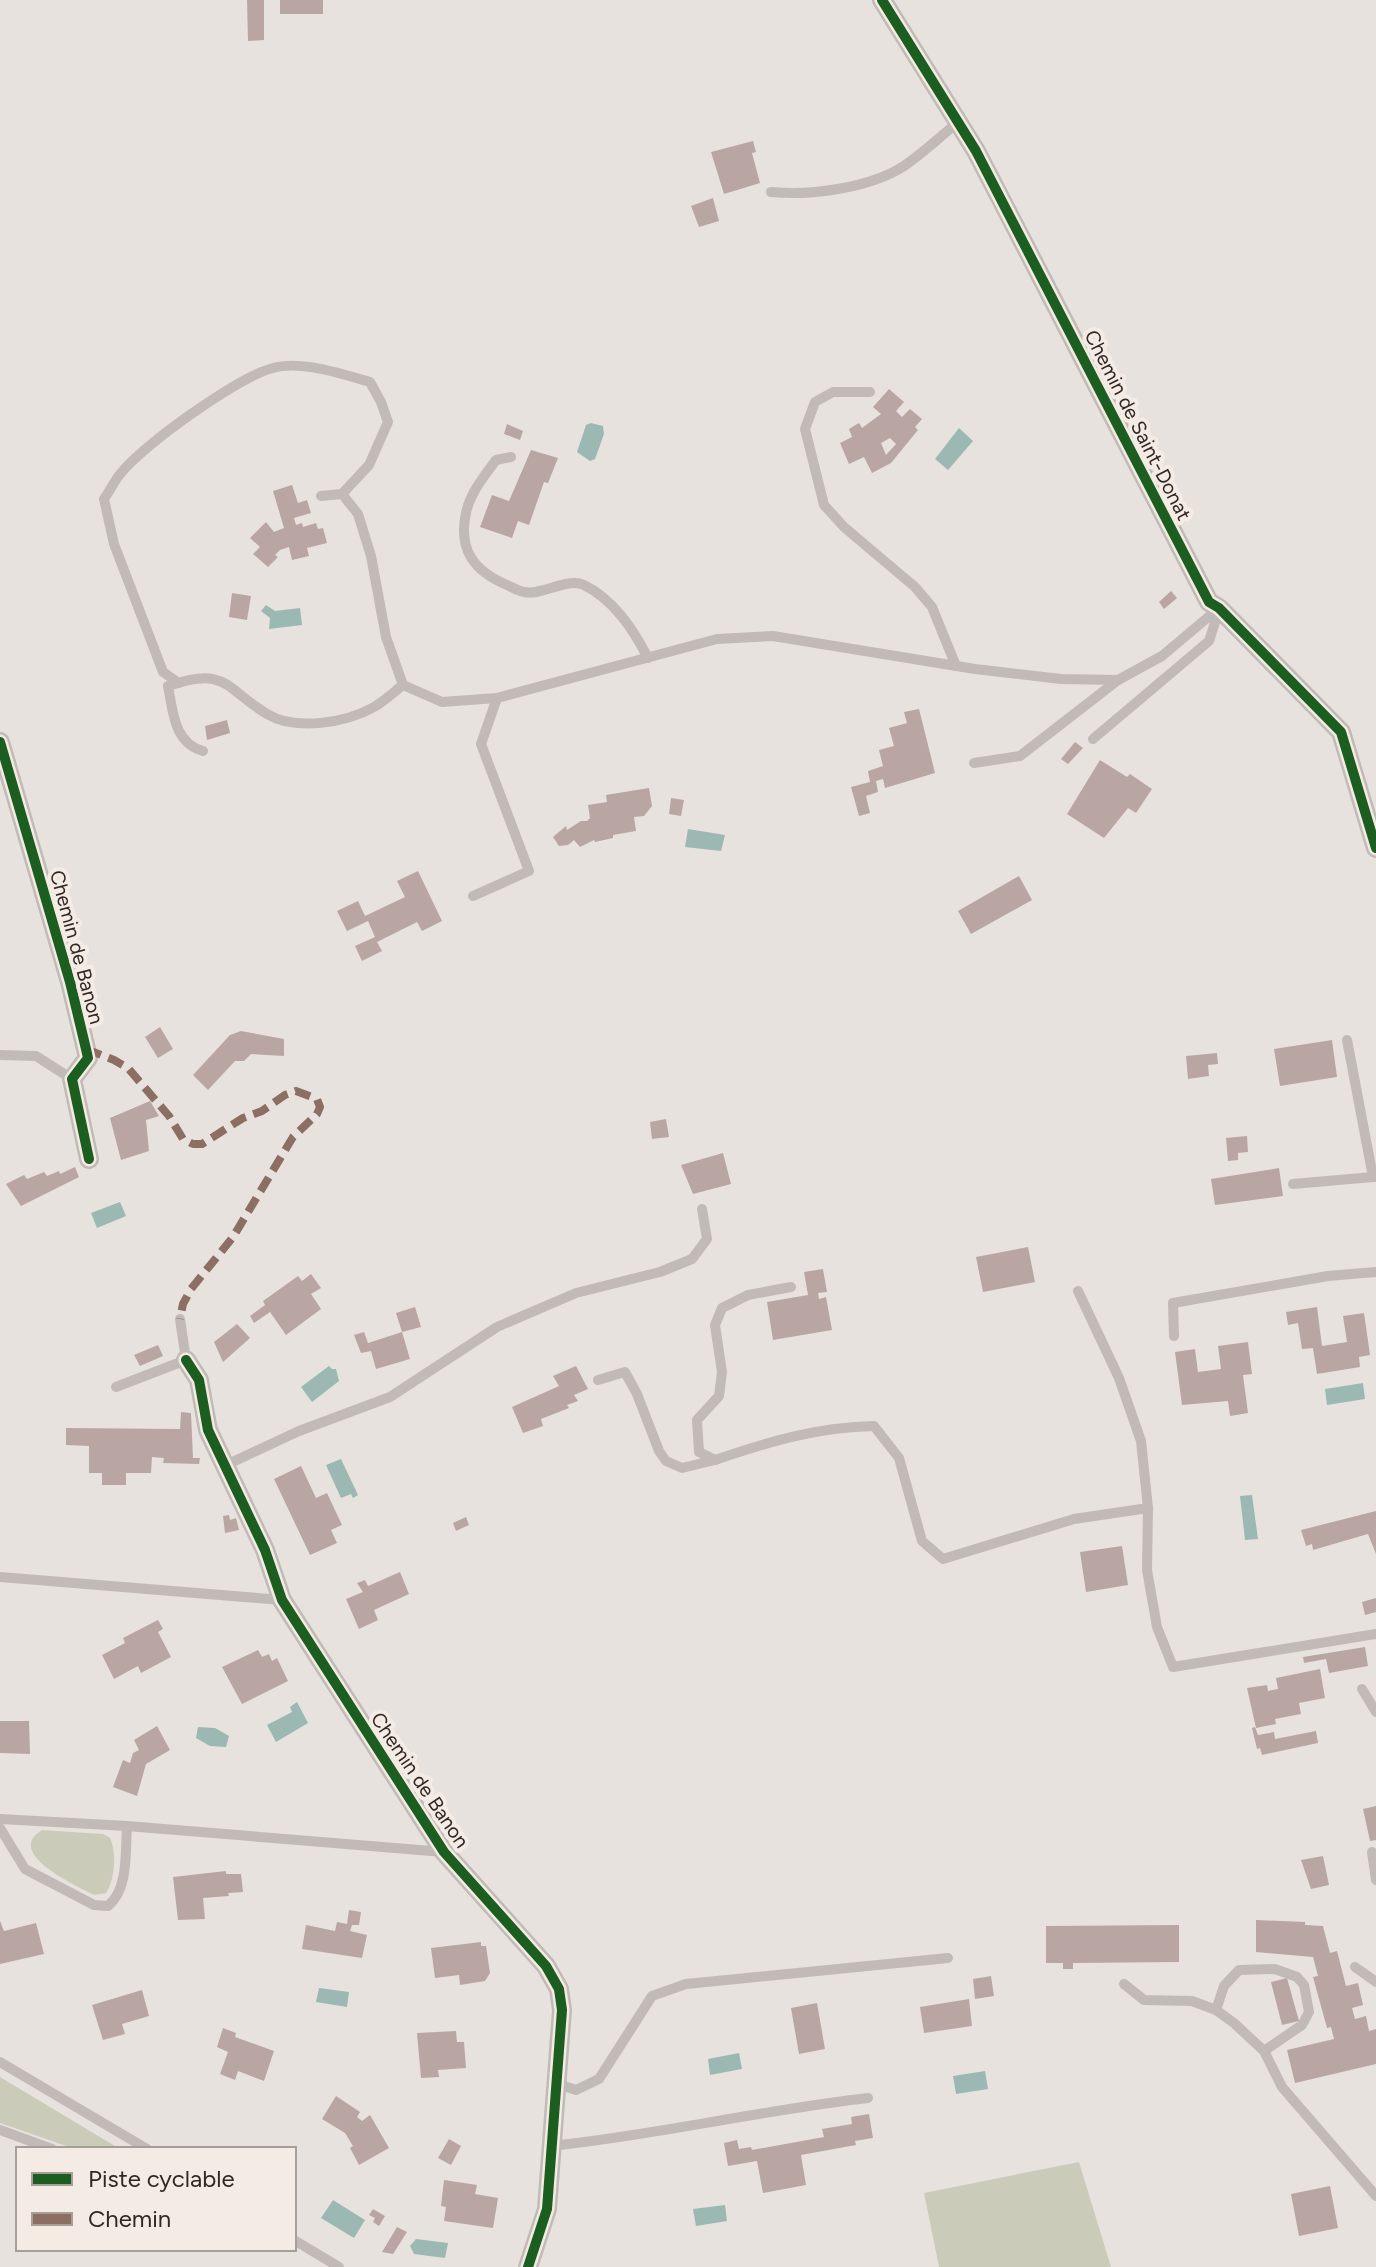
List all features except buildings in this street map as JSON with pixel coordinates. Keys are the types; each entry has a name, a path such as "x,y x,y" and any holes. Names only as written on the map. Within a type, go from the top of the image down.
{"street":[{"name":"Chemin de Saint-Donat","path":"882,0 976,151 1209,602 1219,608 1341,732 1376,848"},
{"name":"Chemin de Banon","path":"0,742 70,982 88,1058 72,1079"},
{"path":"72,1079 89,1159"},
{"name":"Chemin de Banon","path":"186,1360 199,1380 208,1430 265,1550 282,1600 444,1852 546,1966 559,1989 562,2010 547,2209 528,2267"}],"lane":[{"path":"771,192 800,195 854,185 902,168 958,122"},
{"path":"179,683 163,672 114,544 104,499 121,472 162,436 223,393 274,367 320,368 370,382 388,422 369,465 342,494 321,496"},
{"path":"870,392 833,392 815,402 805,429 824,505 844,527 915,587 932,607 956,666"},
{"path":"511,457 496,460 481,480 466,511 465,534 469,555 485,576 525,593 580,583 606,598 637,636 648,658"},
{"path":"342,494 358,514 371,556 386,637 403,685 442,702 497,698 717,639 773,636 956,666 1061,679 1118,680"},
{"path":"974,763 1020,756 1118,680 1162,656 1219,608"},
{"path":"1093,739 1209,641 1219,608"},
{"path":"203,751 194,749 180,736 168,686 204,678 229,684 268,714 293,724 335,721 373,708 403,685"},
{"path":"473,896 529,871 481,744 497,698"},
{"path":"1293,1184 1375,1177 1347,1040"},
{"path":"0,1055 36,1056 72,1079"},
{"path":"224,1466 299,1431 390,1397 497,1327 576,1293 660,1272 692,1259 707,1239 702,1209"},
{"path":"1174,1336 1173,1303 1328,1276 1376,1272"},
{"path":"715,1460 699,1452 697,1420 719,1396 722,1372 715,1325 722,1308 748,1295 791,1287"},
{"path":"1078,1291 1119,1378 1141,1441 1148,1508 1147,1570 1157,1627 1173,1667 1376,1634"},
{"path":"116,1387 186,1360 180,1319"},
{"path":"598,1380 625,1372 666,1461 682,1468 782,1437 837,1427 874,1426 899,1458 922,1541 943,1559 1074,1519 1148,1508"},
{"path":"0,1577 282,1600"},
{"path":"1362,1689 1376,1712"},
{"path":"0,1819 127,1826 444,1852"},
{"path":"0,1828 25,1869 94,1905 108,1906 116,1900 124,1876 127,1826"},
{"path":"1372,1852 1376,1880"},
{"path":"555,2083 576,2090 599,2079 652,1996 686,1984 948,1958"},
{"path":"1355,1967 1376,1982"},
{"path":"1216,2010 1224,1986 1239,1970 1275,1969 1297,1977 1304,1985 1309,2012 1302,2025 1264,2051"},
{"path":"1124,1984 1144,2000 1192,2001 1216,2010 1264,2051 1282,2087 1376,2196"},
{"path":"0,2062 144,2147"},
{"path":"551,2146 868,2098"},
{"path":"0,2130 47,2147"},
{"path":"296,2241 339,2267"}],"green space":[{"path":"42,1830 103,1834 110,1838 114,1866 106,1893 94,1895 47,1868 31,1849 32,1839"},
{"path":"0,2077 117,2147 69,2147 0,2123"},
{"path":"1079,2162 1111,2267 939,2267 924,2193"}],"water":[{"path":"586,425 603,426 604,434 595,459 590,461 577,452"},
{"path":"959,428 973,441 948,470 935,459"},
{"path":"266,605 275,611 300,608 302,625 269,629 270,618 261,611"},
{"path":"688,829 725,835 721,851 685,847"},
{"path":"120,1202 126,1216 97,1228 91,1213"},
{"path":"329,1366 336,1369 339,1381 312,1402 301,1387"},
{"path":"1363,1383 1365,1399 1327,1405 1325,1389"},
{"path":"341,1459 358,1495 353,1498 351,1494 341,1498 326,1465"},
{"path":"1252,1495 1258,1539 1245,1540 1240,1496"},
{"path":"297,1702 308,1723 276,1742 267,1725 292,1712 290,1707"},
{"path":"198,1727 215,1728 229,1736 226,1747 210,1746 196,1738"},
{"path":"319,1988 349,1992 347,2007 316,2002"},
{"path":"739,2053 742,2069 710,2075 708,2059"},
{"path":"985,2071 988,2089 956,2094 953,2076"},
{"path":"333,2200 365,2220 354,2238 321,2218"},
{"path":"725,2205 727,2221 696,2226 693,2209"},
{"path":"416,2239 448,2243 445,2258 414,2254 410,2246"}],"marked path":[{"path":"86,1049 128,1068 169,1116 183,1139 193,1144 202,1144 243,1118 296,1091 317,1099 320,1107 317,1114 293,1137 233,1237 191,1289 180,1319"}],"cycle path":[{"path":"882,0 976,151 1209,602 1219,608 1341,732 1376,848"},
{"path":"0,742 70,982 88,1058 72,1079 89,1159"},
{"path":"186,1360 199,1380 208,1430 265,1550 282,1600 444,1852 546,1966 559,1989 562,2010 547,2209 528,2267"}]}
